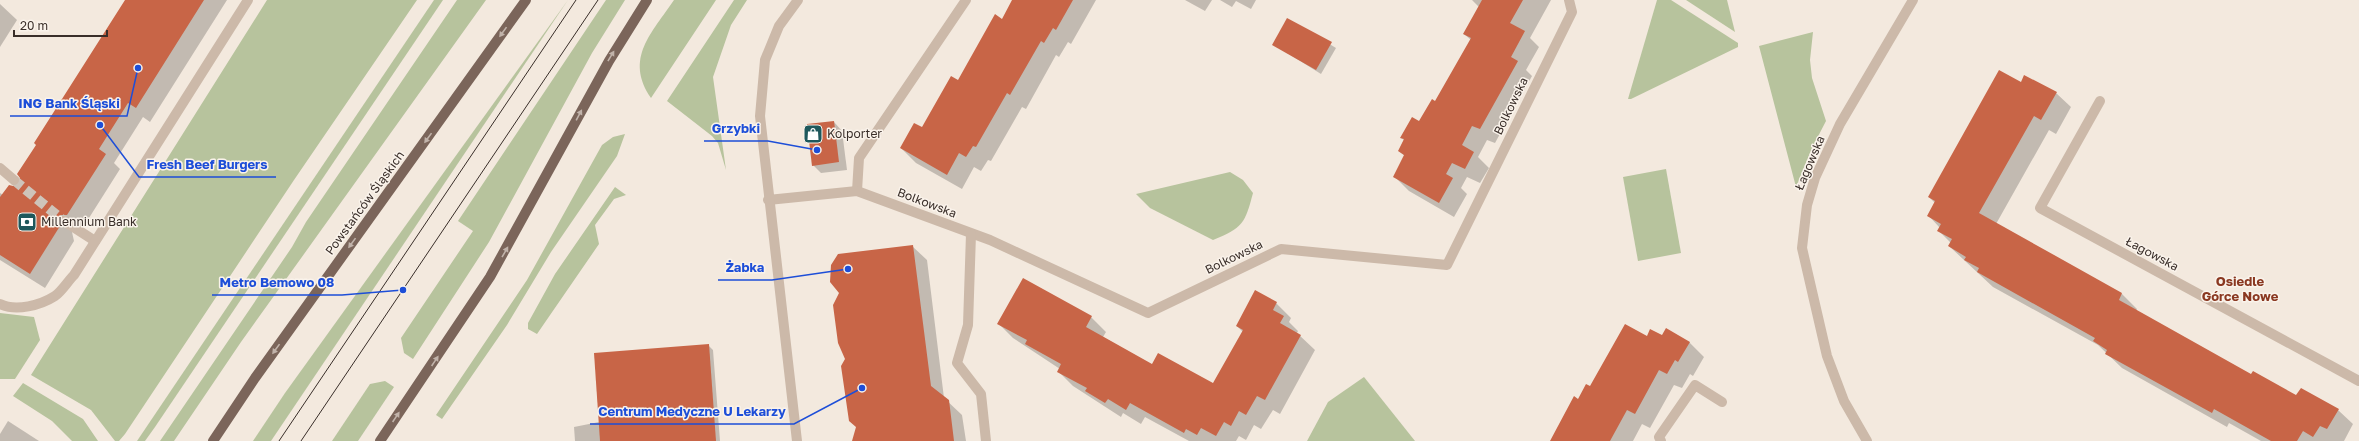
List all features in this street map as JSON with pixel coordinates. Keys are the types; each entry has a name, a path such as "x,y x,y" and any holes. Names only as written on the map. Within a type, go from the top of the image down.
{"main road":[{"name":"Powstańców Śląskich","path":"213,441 260,372 526,0"},
{"path":"380,441 490,277 609,61 647,0"}],"street":[{"path":"0,304 20,308 55,296 74,275 248,0"},
{"path":"797,441 768,200 760,116 765,60 779,26 798,0"},
{"path":"857,191 859,158 966,0"},
{"name":"Bolkowska","path":"768,200 857,191 990,240 1148,313 1281,249 1447,265 1572,12 1569,0"},
{"name":"Łagowska","path":"1867,441 1844,401 1827,356 1802,248 1807,205 1815,178 1840,124 1914,0"},
{"name":"Łagowska","path":"2100,101 2040,208 2359,381"},
{"path":"0,168 14,180"},
{"path":"64,221 95,241"},
{"path":"971,234 968,325 957,363 981,394 986,441"},
{"path":"1661,441 1659,437 1695,385 1722,402"}],"green space":[{"path":"267,0 417,0 294,180 125,434 119,441 115,441 91,410 31,375"},
{"path":"434,0 443,0 155,427 145,441 137,441"},
{"path":"457,0 486,0 241,342 174,441 160,441 292,247 306,222"},
{"path":"568,0 271,441 253,441 285,393"},
{"path":"606,0 625,0 592,53 489,242 413,359 404,353 401,338 473,231 458,221"},
{"path":"674,0 716,0 651,98 643,84 640,70 641,58 644,46 650,35"},
{"path":"734,0 747,0 731,25 713,77 726,170 718,143 712,136 667,101"},
{"path":"1657,0 1671,0 1738,43 1738,47 1631,99 1628,99"},
{"path":"1686,0 1727,0 1735,32"},
{"path":"1813,32 1810,60 1812,78 1826,121 1812,148 1796,187 1759,46"},
{"path":"625,134 617,156 551,252 507,325 442,419 436,415 527,280 602,145 613,137"},
{"path":"1666,169 1681,253 1638,261 1623,177"},
{"path":"1230,172 1243,180 1253,193 1245,218 1237,228 1213,240 1150,208 1136,194"},
{"path":"615,187 626,195 614,199 595,225 599,244 537,334 528,329 528,323 555,274"},
{"path":"0,313 34,317 40,340 15,379 0,379"},
{"path":"1364,377 1415,441 1307,441 1328,402"},
{"path":"385,381 394,387 358,441 332,441 370,384"},
{"path":"23,383 83,419 98,441 72,441 52,421 13,396"}],"building":[{"path":"125,0 204,0 136,108 128,103 99,149 106,154 67,215 61,215 58,218 60,226 30,274 0,255 0,197 9,185 13,186 19,184 20,178 17,174 36,145 34,143"},
{"path":"1012,0 1073,0 1056,30 1053,28 1044,43 1041,41 1010,95 1007,93 976,147 973,146 966,157 959,153 947,175 900,148 914,123 922,127 951,76 958,80 995,14 1002,19"},
{"path":"1482,0 1523,0 1510,23 1525,31 1511,57 1518,61 1480,129 1472,126 1462,145 1474,152 1465,169 1452,163 1446,174 1453,178 1439,203 1393,177 1404,155 1398,151 1404,139 1400,138 1412,117 1419,121 1432,99 1435,101 1471,38 1463,34"},
{"path":"1287,18 1332,42 1316,70 1272,45"},
{"path":"1999,70 2021,82 2024,75 2057,92 2041,120 2034,116 1979,213 2122,293 2119,300 2251,374 2253,371 2296,395 2301,388 2339,409 2327,429 2320,426 2313,437 2303,431 2297,441 2271,441 2214,409 2212,413 2105,354 2107,350 2093,341 2095,338 1977,272 1979,268 1964,260 1966,257 1948,246 1952,239 1937,231 1941,224 1927,216 1935,201 1928,197"},
{"path":"834,121 839,162 812,166 807,124"},
{"path":"913,245 931,386 949,400 954,441 852,441 856,427 849,421 841,366 845,359 838,343 833,305 839,293 830,282 831,265 838,254"},
{"path":"1023,278 1092,316 1086,327 1152,364 1158,353 1213,383 1243,330 1236,326 1255,290 1277,302 1273,310 1284,316 1280,323 1301,335 1265,400 1257,396 1246,415 1239,411 1231,426 1224,422 1216,436 1201,428 1197,435 1186,429 1184,433 1130,403 1126,410 1108,399 1105,403 1085,391 1087,388 1057,372 1061,364 1025,344 1027,340 997,324"},
{"path":"1625,324 1647,336 1650,329 1662,335 1666,328 1690,342 1678,362 1675,360 1667,374 1659,370 1635,414 1627,410 1610,441 1550,441 1574,396 1578,399 1586,384 1590,386"},
{"path":"709,344 716,441 600,441 594,353"}],"tunnel":[{"path":"14,180 64,221"}],"tram line":[{"path":"279,441 576,0"},
{"path":"301,441 598,0"}],"place":[{"name":"ING Bank Śląski","path":"138,68"},
{"name":"Fresh Beef Burgers","path":"100,125"},
{"name":"Kolporter","path":"813,134"},
{"name":"Grzybki","path":"817,150"},
{"name":"Millennium Bank","path":"27,222"},
{"name":"Żabka","path":"848,269"},
{"name":"Metro Bemowo 08","path":"403,290"},
{"name":"Centrum Medyczne U Lekarzy","path":"862,388"}],"district":[{"name":"Osiedle Górce Nowe","path":"2240,288"}]}
